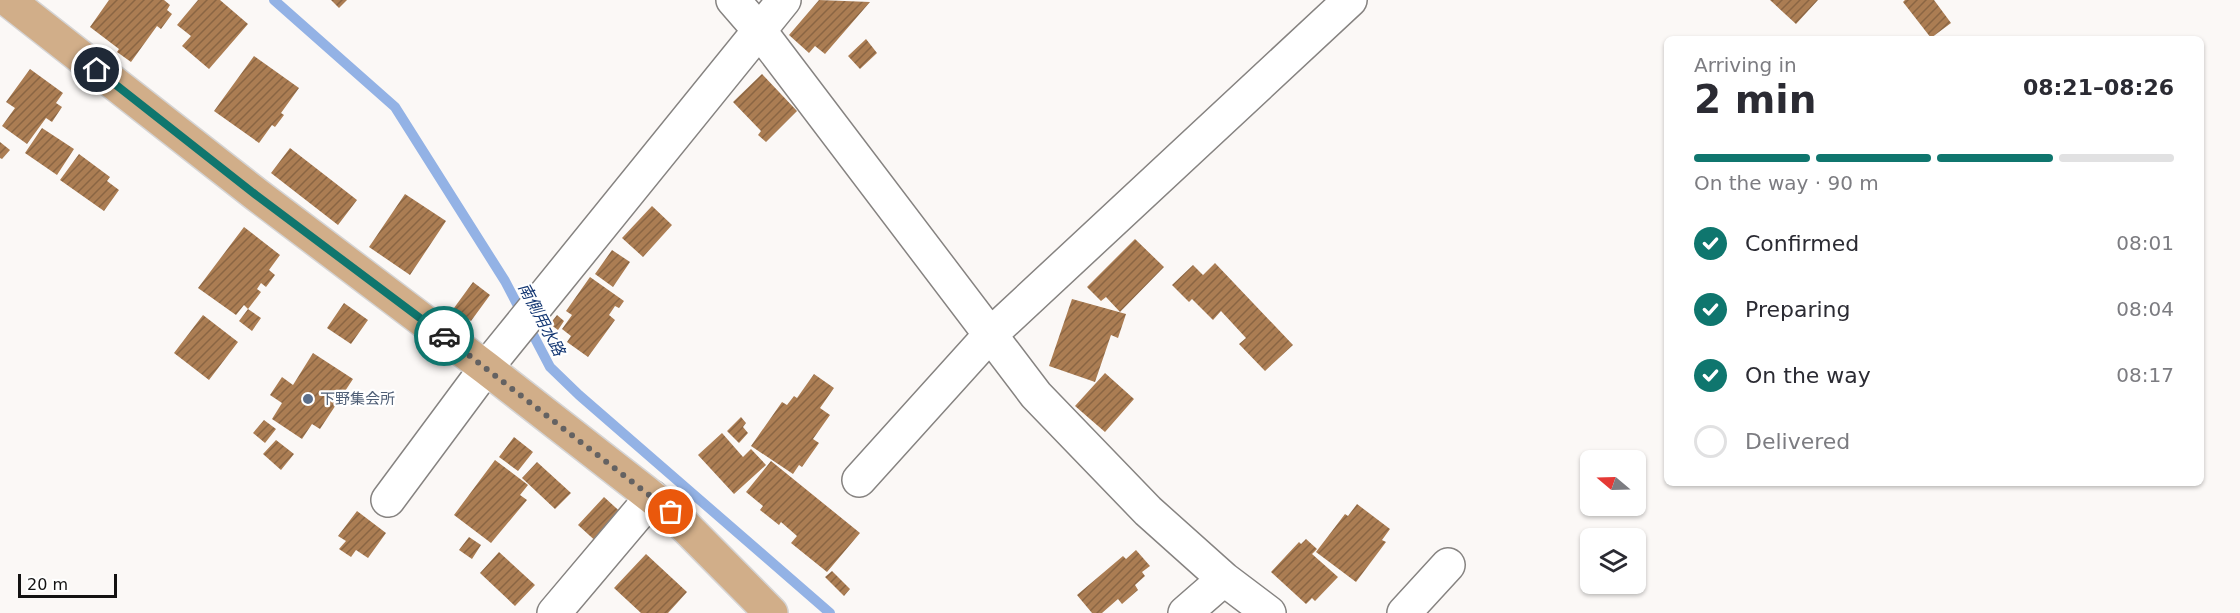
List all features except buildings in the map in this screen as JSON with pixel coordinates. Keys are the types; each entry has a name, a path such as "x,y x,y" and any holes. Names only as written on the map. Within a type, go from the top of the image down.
{"main road":[{"path":"8,0 256,195 486,368 671,512 771,613"}],"street":[{"path":"733,0 759,30 989,336 1044,404 1148,512 1224,579 1269,613"},
{"path":"388,500 486,368 784,0"},
{"path":"859,480 989,336 1350,0"},
{"path":"554,613 652,497"},
{"path":"1404,613 1448,565"},
{"path":"1185,613 1224,579"}],"waterway":[{"name":"南側用水路","path":"274,0 395,107 505,281 550,367 579,395 830,613"}],"way so far":[{"path":"444,336 671,512"}],"place":[{"name":"下野集会所","path":"308,399"}],"route":[{"path":"97,70 256,195 444,336"}]}
